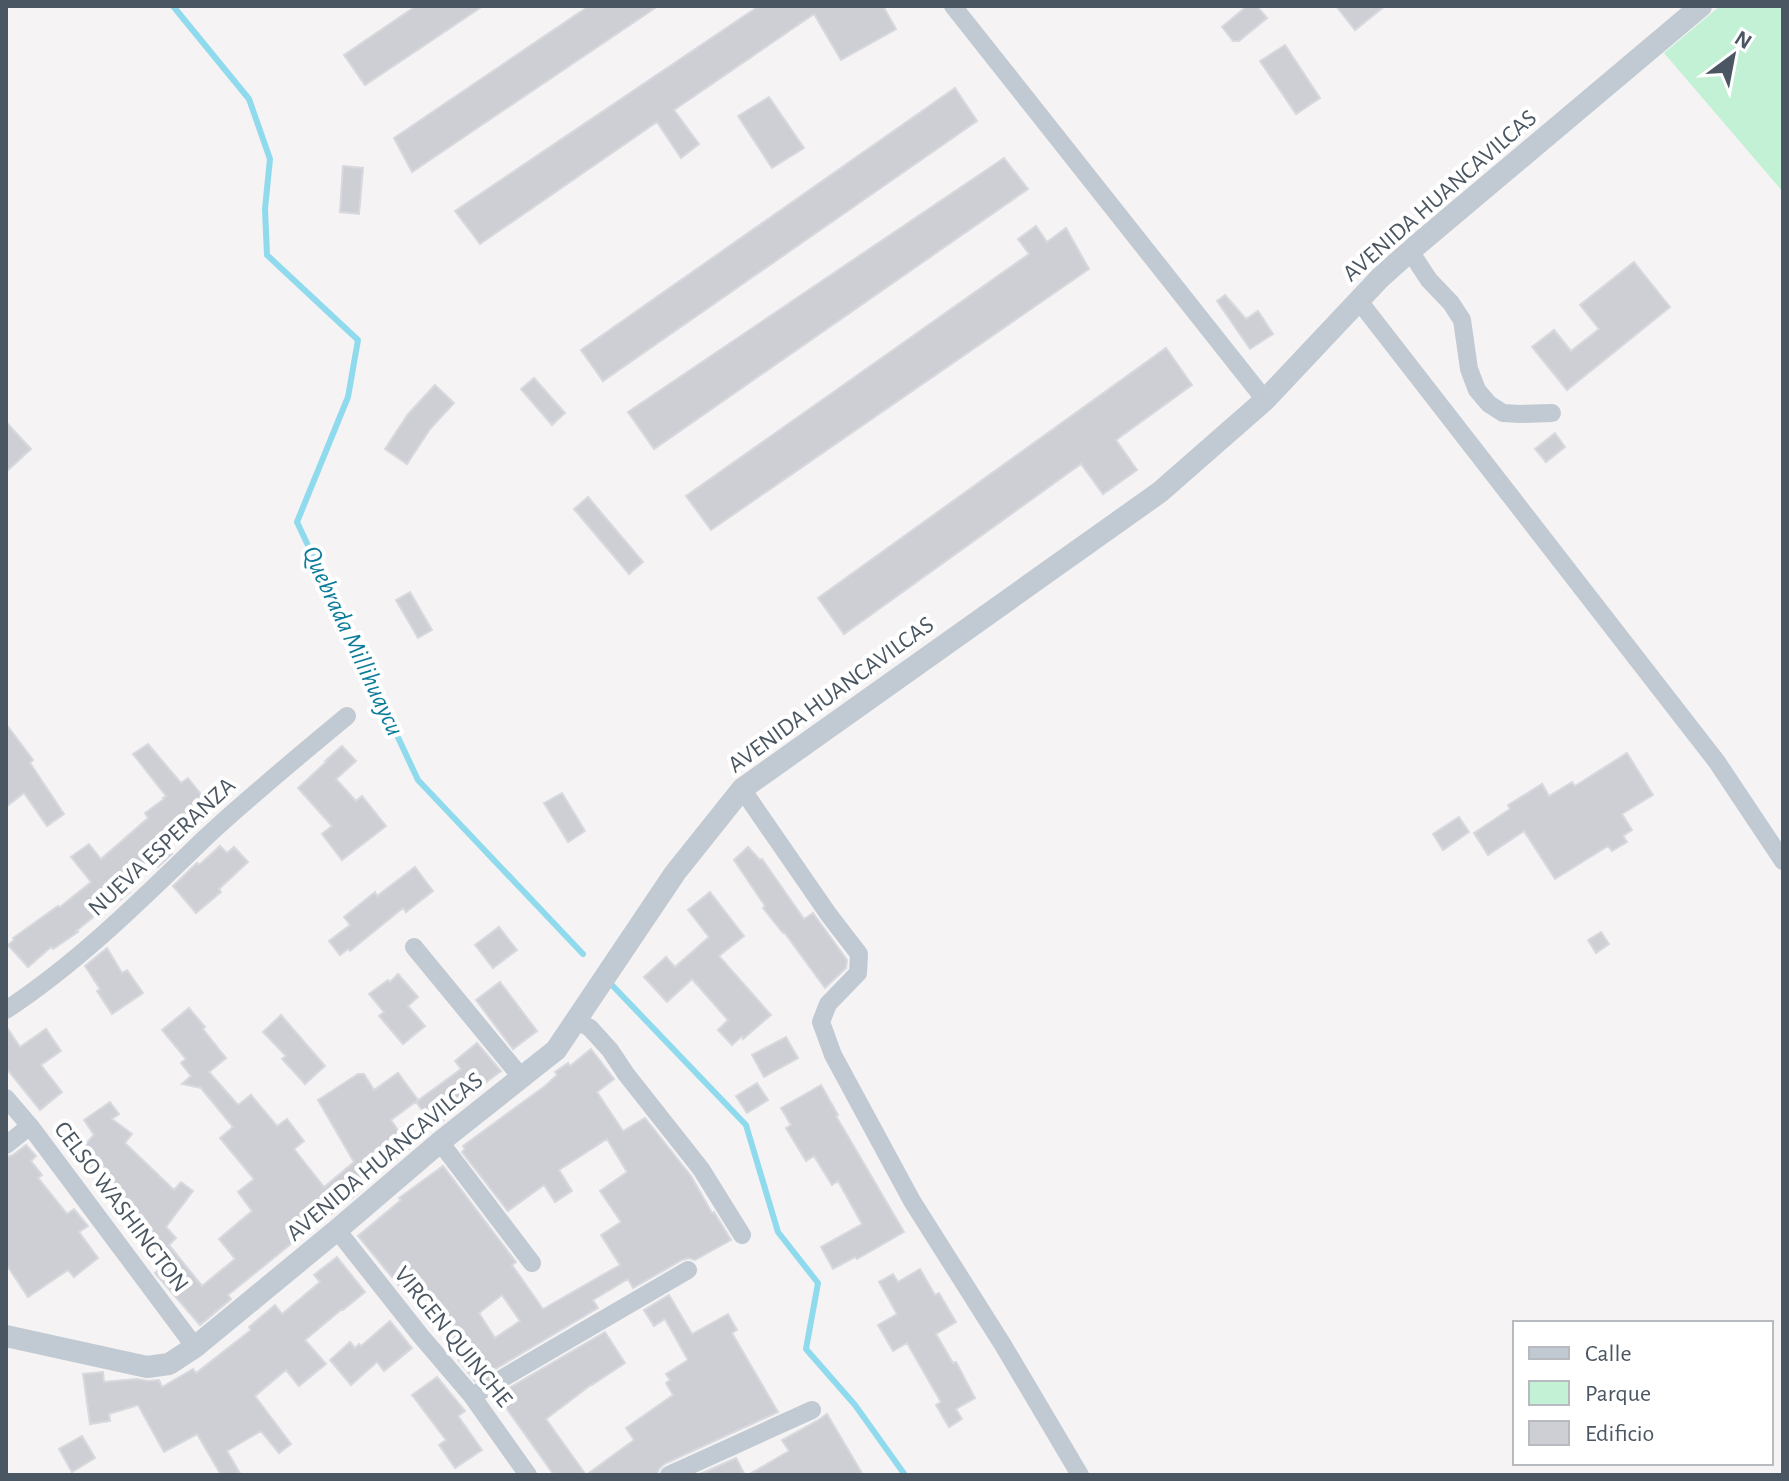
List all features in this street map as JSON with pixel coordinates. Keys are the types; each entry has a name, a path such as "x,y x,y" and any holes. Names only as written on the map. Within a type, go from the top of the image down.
{"street":[{"path":"953,6 1265,400"},
{"name":"AVENIDA HUANCAVILCAS","path":"6,1336 147,1367 169,1364 195,1347 440,1142 556,1050 675,873 742,789 1160,492 1265,400 1380,278 1410,251 1701,6"},
{"path":"1410,251 1462,320 1469,369 1477,390 1489,404 1503,413 1552,413"},
{"path":"1359,301 1717,762 1783,861"},
{"name":"NUEVA ESPERANZA","path":"6,1010 128,914 207,837 347,716"},
{"path":"742,789 859,954 858,973 828,1004 821,1022 833,1055 912,1201 1080,1475"},
{"path":"414,947 521,1077"},
{"path":"576,1020 590,1028 610,1050 701,1169 742,1235"},
{"name":"CELSO WASHINGTON","path":"6,1098 195,1347"},
{"path":"6,1145 30,1126"},
{"path":"440,1142 532,1263"},
{"name":"VIRGEN QUINCHE","path":"337,1230 472,1396 528,1475"},
{"path":"472,1396 688,1270"},
{"path":"669,1475 812,1410"}],"green space":[{"path":"1720,6 1783,6 1783,192 1664,53"}],"building":[{"path":"416,6 483,6 365,85 344,55"},
{"path":"589,6 658,6 412,172 394,138"},
{"path":"759,6 883,6 896,29 841,60 814,14 674,110 699,144 681,158 657,122 480,244 455,211"},
{"path":"1247,6 1257,6 1267,18 1239,41 1233,41 1222,27"},
{"path":"1336,6 1385,6 1355,30"},
{"path":"1285,45 1320,98 1296,114 1260,61"},
{"path":"955,88 977,121 603,381 581,350"},
{"path":"769,97 804,148 772,168 738,116"},
{"path":"1004,158 1028,189 654,449 628,412"},
{"path":"343,166 363,168 359,214 340,212"},
{"path":"1036,226 1047,242 1066,228 1089,269 711,530 686,496 1029,254 1018,239"},
{"path":"1634,262 1670,307 1567,390 1532,347 1554,330 1571,351 1599,329 1580,305"},
{"path":"1225,295 1246,319 1258,311 1273,334 1250,349 1217,301"},
{"path":"1166,348 1192,385 1116,440 1137,470 1103,494 1081,464 844,634 818,598"},
{"path":"534,378 565,413 552,425 521,389"},
{"path":"435,385 454,403 430,429 407,464 385,449 408,414"},
{"path":"6,422 31,449 6,472"},
{"path":"1555,433 1565,447 1546,462 1535,449"},
{"path":"588,497 643,562 629,574 574,509"},
{"path":"410,592 432,630 418,638 396,600"},
{"path":"6,724 33,760 30,763 64,814 47,826 24,793 6,807"},
{"path":"148,744 181,783 188,778 212,808 166,846 172,854 158,867 152,858 122,881 130,892 114,905 112,902 78,932 53,949 51,947 28,967 8,945 13,938 91,882 71,857 89,844 101,859 148,818 145,813 166,796 133,754"},
{"path":"342,746 356,761 336,779 356,801 362,796 386,826 342,860 322,834 332,826 298,788"},
{"path":"1627,753 1653,795 1622,814 1632,830 1623,836 1627,842 1612,851 1608,846 1555,879 1524,831 1488,855 1474,833 1510,809 1508,805 1542,784 1549,796 1572,782 1575,786"},
{"path":"562,793 585,831 568,842 544,803"},
{"path":"1459,817 1469,832 1443,850 1433,834"},
{"path":"220,846 227,853 234,847 248,862 219,889 221,892 196,913 173,886"},
{"path":"748,847 762,859 804,919 813,913 847,960 846,968 825,988 763,908 765,906 734,860"},
{"path":"415,867 433,891 406,912 403,908 350,951 348,949 340,955 329,941 350,925 344,917 375,892 377,896"},
{"path":"710,892 744,936 719,956 771,1015 732,1045 718,1030 728,1020 692,979 667,1002 644,977 666,957 675,967 709,937 688,910"},
{"path":"499,927 517,950 493,968 475,945"},
{"path":"1601,932 1609,944 1596,953 1588,940"},
{"path":"107,948 122,973 127,970 143,993 112,1014 85,966"},
{"path":"398,974 418,997 408,1006 425,1026 403,1044 379,1016 384,1012 369,994"},
{"path":"500,982 537,1031 513,1049 476,1000"},
{"path":"189,1008 226,1058 209,1072 238,1105 251,1095 277,1126 287,1119 304,1141 294,1149 324,1187 354,1162 318,1100 358,1074 364,1074 374,1090 398,1073 418,1100 391,1120 410,1148 354,1187 358,1193 228,1295 231,1299 200,1325 155,1273 159,1269 140,1245 144,1242 129,1225 140,1215 90,1169 85,1161 87,1158 79,1151 94,1135 84,1120 110,1102 119,1114 112,1119 132,1134 125,1143 174,1190 181,1182 193,1191 166,1227 176,1238 169,1245 202,1286 235,1259 219,1239 252,1211 238,1192 254,1179 220,1138 233,1127 201,1088 182,1084 191,1076 181,1063 186,1059 162,1030"},
{"path":"281,1015 325,1066 305,1084 282,1059 286,1056 263,1032"},
{"path":"6,1026 20,1047 46,1029 61,1051 41,1065 62,1092 40,1110 6,1068"},
{"path":"786,1037 798,1058 764,1077 752,1055"},
{"path":"477,1043 501,1071 464,1099 466,1102 435,1127 416,1102 461,1069 455,1061"},
{"path":"591,1049 614,1079 597,1092 623,1131 645,1118 691,1176 731,1240 695,1260 682,1260 633,1288 628,1279 593,1300 598,1308 475,1381 459,1361 457,1356 461,1354 442,1329 414,1296 410,1299 358,1236 401,1200 399,1198 443,1166 516,1262 512,1265 543,1309 620,1265 601,1235 621,1222 600,1191 627,1172 607,1139 559,1170 572,1191 555,1202 544,1185 508,1211 462,1152 465,1149 463,1146 545,1086 557,1075 555,1072 568,1063 570,1066","holes":["502,1295 520,1321 495,1338 479,1313"]},
{"path":"757,1083 768,1100 747,1113 736,1096"},
{"path":"821,1085 904,1232 833,1269 821,1247 862,1224 838,1181 832,1185 814,1156 806,1161 786,1128 791,1125 781,1108"},
{"path":"26,1145 36,1156 31,1161 42,1175 38,1178 67,1214 74,1209 88,1226 79,1232 98,1258 74,1277 68,1270 28,1297 6,1264 6,1157"},
{"path":"337,1257 365,1292 305,1340 326,1364 299,1386 286,1370 255,1396 291,1444 279,1453 261,1431 227,1451 241,1475 221,1475 197,1434 164,1452 138,1405 109,1414 110,1421 90,1424 83,1374 103,1372 104,1382 159,1380 162,1387 193,1369 196,1373 251,1330 249,1327 275,1305 282,1314 320,1282 314,1275"},
{"path":"920,1269 956,1322 936,1334 953,1363 956,1362 975,1398 956,1409 962,1419 949,1427 936,1405 941,1402 907,1343 893,1351 878,1325 897,1314 879,1282 893,1274 898,1282"},
{"path":"669,1295 692,1334 728,1314 737,1330 732,1333 778,1412 664,1464 657,1475 586,1475 634,1440 626,1428 673,1395 666,1383 670,1380 666,1374 688,1360 665,1319 654,1326 644,1310"},
{"path":"390,1321 412,1348 384,1371 377,1362 351,1385 330,1360 350,1342 355,1348 359,1344 361,1346"},
{"path":"605,1332 625,1363 546,1419 586,1475 554,1475 497,1395"},
{"path":"437,1377 465,1411 458,1416 482,1450 455,1468 439,1445 446,1440 412,1395"},
{"path":"827,1414 863,1475 748,1475 789,1451 782,1440"},
{"path":"82,1436 95,1458 72,1472 59,1449"},
{"path":"736,1458 745,1475 698,1475"}],"waterway":[{"name":"Quebrada Millihuaycu","path":"173,6 249,99 270,159 265,209 267,255 358,340 348,397 297,522 418,780 583,954"},
{"name":"Quebrada Millihuaycu","path":"610,983 746,1125 778,1232 818,1283 806,1349 855,1405 905,1475"}]}
